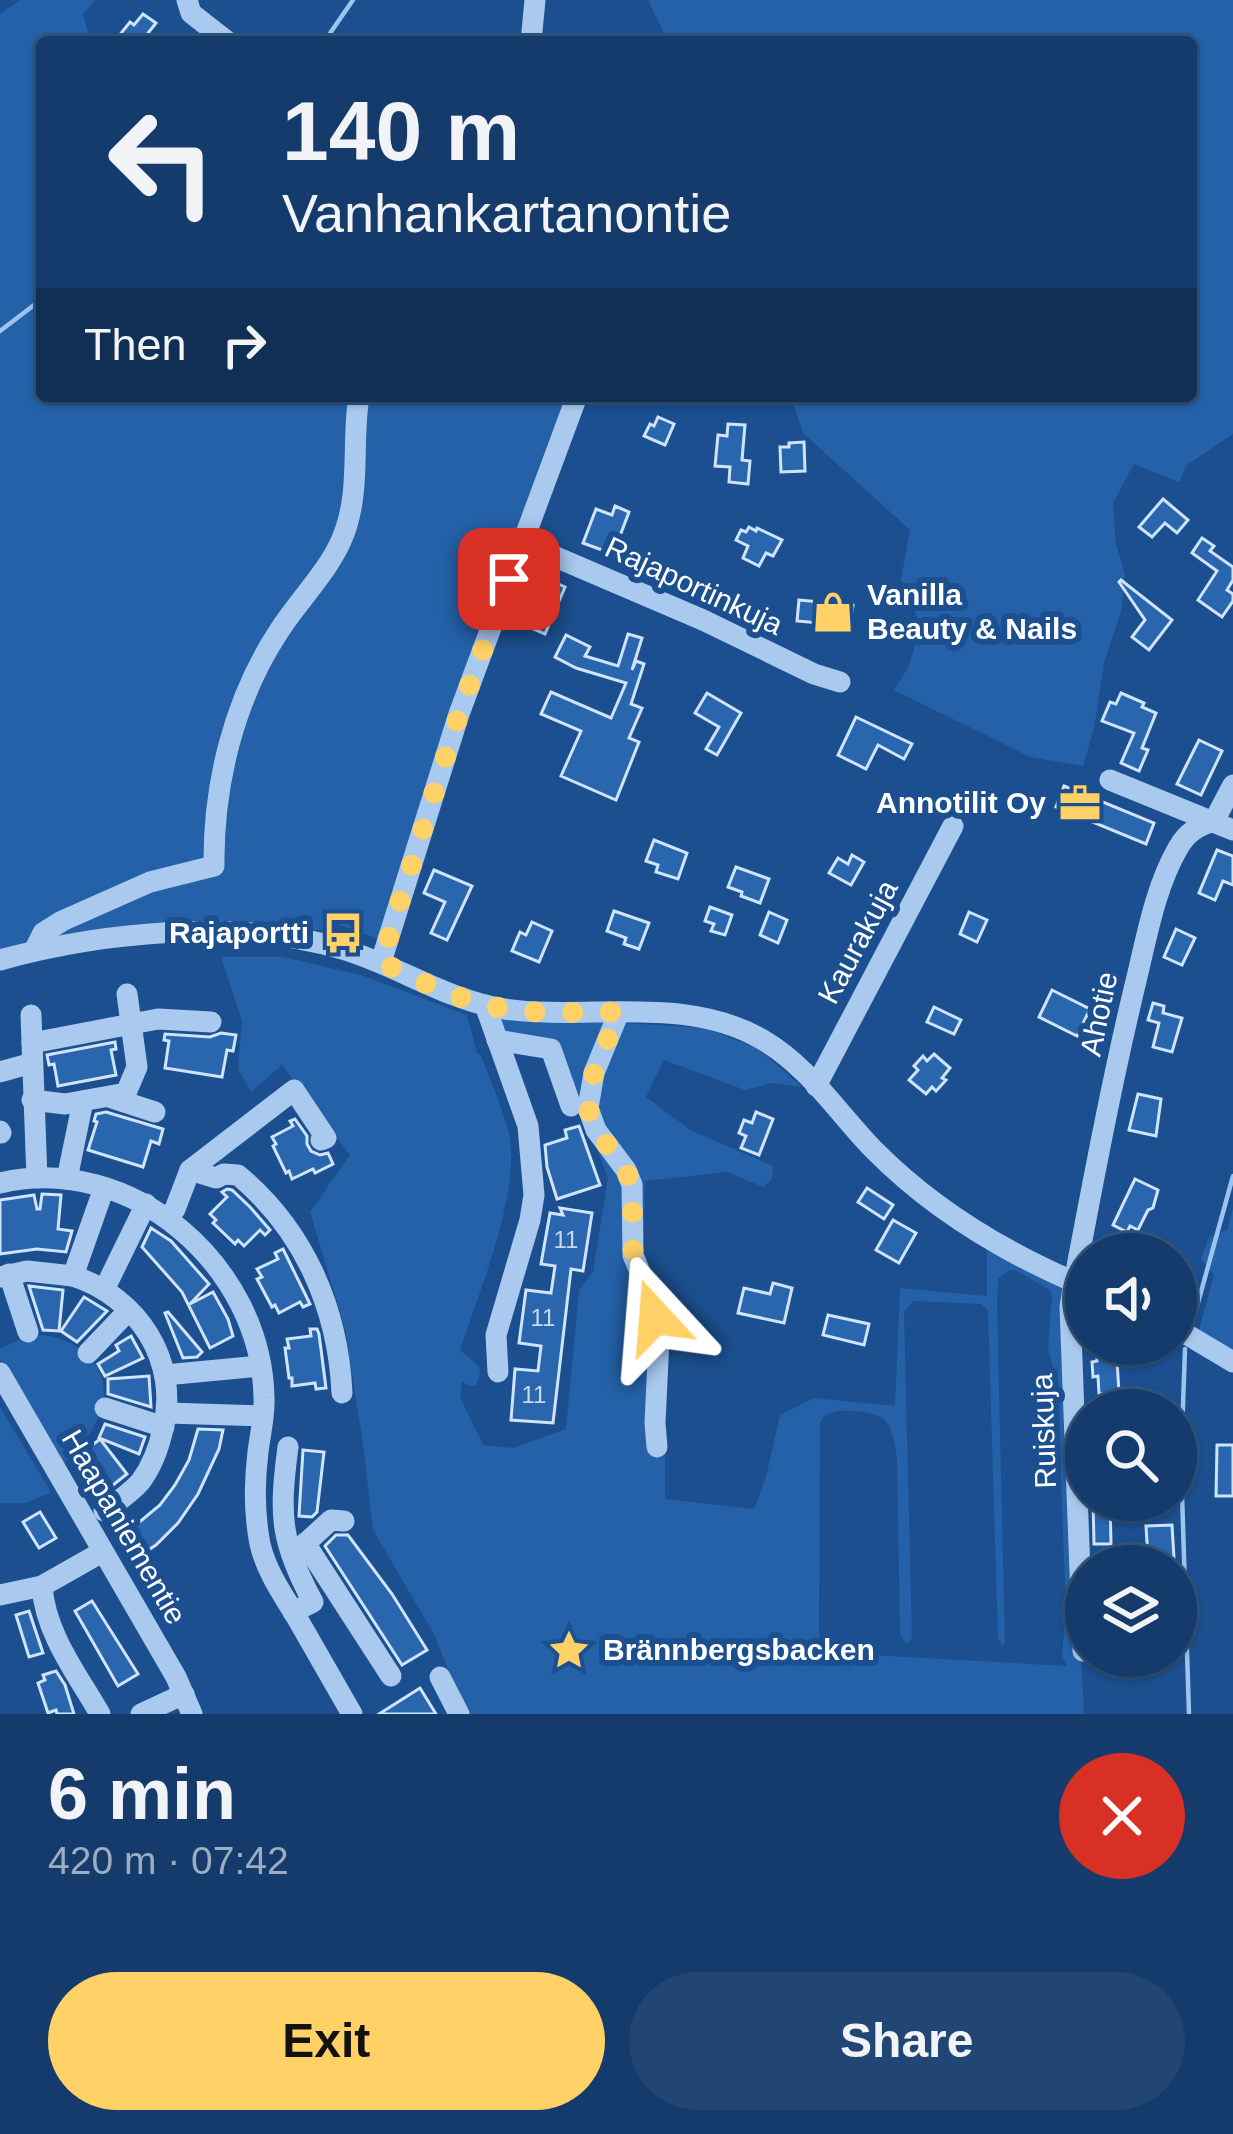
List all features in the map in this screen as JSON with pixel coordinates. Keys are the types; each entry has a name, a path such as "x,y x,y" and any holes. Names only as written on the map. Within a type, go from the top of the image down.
{"street":[{"path":"187,0 191,13 220,36"},
{"path":"532,36 535,0"},
{"path":"34,951 44,933 62,921 150,882 214,866 218,794 243,701 268,648 330,562 349,521 358,402"},
{"path":"381,962 459,714 576,402"},
{"name":"Rajaportinkuja","path":"523,543 840,682"},
{"path":"1110,780 1224,825"},
{"path":"1224,825 1233,785"},
{"path":"1173,807 1178,846"},
{"path":"1178,846 1200,825 1224,825"},
{"name":"Kaurakuja","path":"816,1086 953,826"},
{"name":"Ahotie","path":"1089,1233 1129,1010 1154,907 1178,846"},
{"path":"0,960 156,933 213,932 305,940 381,962 485,1005 547,1012 682,1015 739,1029 774,1048 916,1187 1009,1250 1065,1278"},
{"path":"32,1100 64,1104 127,1093 136,1067 127,994"},
{"path":"485,1005 528,1126 534,1195 496,1335 498,1372"},
{"path":"619,1012 594,1073 588,1108 596,1130 632,1185 633,1255 659,1339 657,1447"},
{"path":"32,1015 37,1178"},
{"path":"0,1072 32,1053 131,1023 158,1019 211,1022"},
{"path":"497,1040 551,1049 571,1106"},
{"path":"168,1218 190,1170 294,1090 326,1138 321,1140"},
{"path":"109,1096 155,1112"},
{"path":"67,1179 82,1101"},
{"path":"190,1170 214,1189 224,1174 238,1175 280,1216 295,1238 329,1310 341,1363 342,1393"},
{"path":"0,1183 67,1179 146,1204 195,1241 220,1270 240,1303 259,1354 265,1399 254,1506 266,1562 352,1714"},
{"path":"73,1276 104,1188"},
{"path":"104,1289 146,1204"},
{"path":"28,1332 4,1275 26,1271 73,1276 104,1289 129,1310 148,1332 162,1360 165,1420 151,1465 140,1482 104,1511"},
{"path":"88,1353 129,1310"},
{"path":"1197,1341 1233,1362"},
{"name":"Ruiskuja","path":"1072,1365 1079,1545"},
{"path":"165,1375 260,1366"},
{"name":"Haapaniementie","path":"0,1372 188,1704"},
{"path":"105,1408 165,1420 262,1416"},
{"path":"288,1447 282,1519 298,1550 391,1676"},
{"path":"298,1550 331,1520 344,1521"},
{"path":"293,1612 313,1602 298,1550"},
{"path":"0,1594 42,1586 102,1552"},
{"path":"42,1586 45,1612 62,1650 100,1714"},
{"path":"440,1677 459,1714"},
{"path":"141,1714 188,1704"}],"shaded area":[{"path":"20,0 95,0 83,14 89,36 36,36 36,402 560,402 568,406 380,940 337,924 333,931 295,929 0,953 0,14"},
{"path":"648,0 1233,0 1233,434 1187,465 1179,482 1134,464 1113,503 1116,544 1125,574 1121,612 1104,663 1083,766 1030,757 894,690 908,668 921,627 901,579 910,530 803,433 793,402 1197,402 1197,36 665,35"},
{"path":"221,957 283,957 361,975 467,1015 506,1124 511,1158 504,1213 460,1350 479,1366 480,1374 476,1385 462,1381 460,1397 483,1445 513,1448 566,1429 579,1290 593,1272 608,1178 558,1046 504,1038 499,1020 507,1016 705,1028 757,1048 802,1087 771,1083 745,1090 664,1060 646,1097 692,1131 773,1166 772,1179 763,1187 727,1172 645,1181 643,1265 665,1327 665,1499 754,1509 780,1415 814,1398 895,1406 900,1288 987,1296 987,1245 1063,1286 1068,1389 1065,1521 1075,1521 1076,1545 1065,1545 1065,1581 1057,1384 1048,1347 1052,1296 1050,1290 1009,1270 998,1279 997,1304 1005,1642 998,1640 988,1310 981,1304 913,1301 904,1312 912,1637 905,1642 900,1633 897,1459 892,1434 885,1420 874,1414 847,1411 831,1413 820,1423 819,1634 836,1653 1065,1666 1065,1677 1082,1677 1084,1714 466,1714 434,1634 373,1530 345,1329 310,1212 350,1155 282,1065 251,1092 238,1069 242,1021"},
{"path":"1233,1208 1233,1352 1199,1330 1214,1275 1201,1259 1209,1237 1227,1230"},
{"path":"38,1335 79,1348 98,1368 103,1381 98,1419 62,1466 0,1359 0,1349"},
{"path":"0,1407 51,1492 26,1503 0,1503"}],"building":[{"path":"143,14 156,23 146,36 119,36 130,22 134,25"},
{"path":"658,417 674,424 665,445 644,436"},
{"path":"728,424 745,425 742,460 750,461 748,484 729,482 730,467 715,466 718,435 727,436"},
{"path":"804,442 805,471 781,472 780,447"},
{"path":"1163,499 1188,520 1177,533 1165,523 1152,537 1139,527"},
{"path":"615,506 629,512 613,554 583,543 596,509 612,515"},
{"path":"749,527 782,540 773,556 766,553 759,566 743,558 748,546 736,540"},
{"path":"1202,538 1214,546 1210,551 1233,567 1227,590 1233,601 1222,617 1198,600 1217,571 1192,553"},
{"path":"545,578 565,587 545,634 524,625"},
{"path":"1121,580 1172,620 1149,650 1132,637 1145,620"},
{"path":"799,600 853,605 851,620 830,624 797,621"},
{"path":"628,634 642,638 632,670 636,661 644,664 631,704 642,708 629,738 639,742 616,800 561,776 581,731 541,714 551,692 611,718 626,683 555,657 566,635 590,647 585,656 618,666"},
{"path":"707,693 741,713 717,755 706,749 719,727 695,713"},
{"path":"1121,693 1156,713 1139,771 1121,763 1134,733 1102,721 1110,702 1116,704"},
{"path":"856,717 912,744 904,759 878,745 866,769 838,755"},
{"path":"1199,740 1222,751 1201,795 1177,784"},
{"path":"1064,786 1154,823 1146,844 1056,807"},
{"path":"654,840 687,853 678,879 656,872 658,865 646,861"},
{"path":"1217,850 1233,856 1233,885 1223,881 1215,900 1199,893"},
{"path":"852,855 864,862 851,885 829,873 838,858 848,864"},
{"path":"736,867 769,879 760,903 728,887"},
{"path":"434,870 472,886 447,940 431,933 445,902 424,893"},
{"path":"710,907 732,915 725,935 711,931 714,924 705,921"},
{"path":"614,911 649,923 639,949 607,931"},
{"path":"769,912 787,920 778,943 760,935"},
{"path":"969,912 987,920 977,942 960,934"},
{"path":"532,922 552,931 539,962 512,951 520,932 526,935"},
{"path":"1176,929 1195,938 1182,965 1164,957"},
{"path":"1052,990 1090,1009 1077,1036 1039,1017"},
{"path":"1153,1003 1164,1006 1163,1013 1182,1018 1172,1052 1153,1047 1159,1023 1148,1020"},
{"path":"934,1007 961,1020 954,1034 927,1022"},
{"path":"165,1034 210,1037 236,1035 233,1051 227,1050 222,1077 165,1068 169,1041 164,1040"},
{"path":"115,1042 116,1049 111,1050 116,1075 58,1086 47,1055"},
{"path":"934,1054 950,1068 936,1091 932,1087 926,1094 909,1080 923,1056 927,1061"},
{"path":"1138,1094 1161,1099 1156,1136 1129,1130"},
{"path":"106,1112 163,1129 159,1144 151,1141 143,1167 88,1150 96,1114"},
{"path":"756,1112 773,1119 759,1155 741,1148 746,1136 739,1133 744,1120 752,1123"},
{"path":"295,1119 311,1151 328,1153 333,1164 292,1179 272,1137 293,1126 290,1121"},
{"path":"579,1126 600,1185 557,1199 545,1145 567,1138 565,1130"},
{"path":"1135,1179 1158,1190 1138,1230 1130,1226 1127,1232 1113,1225"},
{"path":"867,1188 893,1205 884,1219 858,1202"},
{"path":"227,1189 270,1230 265,1235 260,1230 244,1246 238,1240 235,1244 213,1223 216,1220 210,1214 227,1197 222,1192"},
{"path":"42,1194 61,1195 58,1229 72,1231 66,1252 37,1249 0,1254 0,1200 34,1195 40,1209"},
{"path":"560,1208 592,1213 583,1271 571,1269 553,1423 511,1420 515,1369 538,1371 541,1346 519,1343 526,1290 551,1293 555,1266 541,1264 550,1213 563,1215"},
{"path":"893,1220 916,1233 899,1263 876,1250"},
{"path":"151,1228 171,1241 209,1284 190,1304 213,1292 233,1336 210,1348 182,1292 142,1247"},
{"path":"283,1249 310,1304 303,1307 300,1302 279,1313 257,1279 262,1277 257,1269 278,1259 275,1253"},
{"path":"773,1283 792,1288 784,1323 738,1313 744,1288 770,1294"},
{"path":"29,1286 63,1290 59,1331 43,1330"},
{"path":"84,1297 107,1311 77,1342 61,1331"},
{"path":"168,1312 202,1352 197,1357 183,1358"},
{"path":"828,1315 869,1324 864,1345 823,1335"},
{"path":"310,1329 319,1334 326,1388 316,1389 315,1383 292,1386 289,1378 287,1339 311,1336"},
{"path":"131,1336 143,1358 105,1376 98,1364 119,1351 116,1345"},
{"path":"1092,1365 1117,1365 1119,1389 1099,1389 1098,1376 1093,1377"},
{"path":"149,1376 151,1407 108,1394 108,1379"},
{"path":"105,1424 145,1437 139,1454 99,1438"},
{"path":"198,1429 223,1430 198,1494 156,1545 131,1561 119,1539 160,1505 175,1485"},
{"path":"100,1439 127,1474 99,1496 73,1460"},
{"path":"1217,1445 1233,1445 1233,1496 1216,1496"},
{"path":"303,1450 324,1452 317,1512 312,1517 299,1516"},
{"path":"40,1512 56,1538 39,1548 23,1522"},
{"path":"1093,1521 1110,1521 1111,1544 1094,1544"},
{"path":"1172,1525 1173,1545 1147,1545 1146,1526"},
{"path":"336,1535 348,1535 427,1650 402,1665 325,1546"},
{"path":"92,1601 138,1674 118,1686 75,1611"},
{"path":"29,1611 43,1653 29,1657 16,1615"},
{"path":"56,1671 74,1714 48,1713 38,1683 45,1680 43,1675"},
{"path":"420,1688 436,1714 379,1714"}],"waterway":[{"path":"328,36 353,0"},
{"path":"0,331 36,304"},
{"path":"1197,1306 1233,1176"},
{"path":"1184,1365 1181,1462 1189,1714"}],"place":[{"name":"Vanilla Beauty & Nails","path":"833,612"},
{"name":"Annotilit Oy","path":"1080,803"},
{"name":"Rajaportti","path":"343,933"},
{"name":"Brännbergsbacken","path":"569,1650"}],"route":[{"path":"509,579 459,714 381,962 434,987 502,1008 619,1012 594,1073 588,1108 596,1130 632,1185 633,1255 655,1317"}]}
